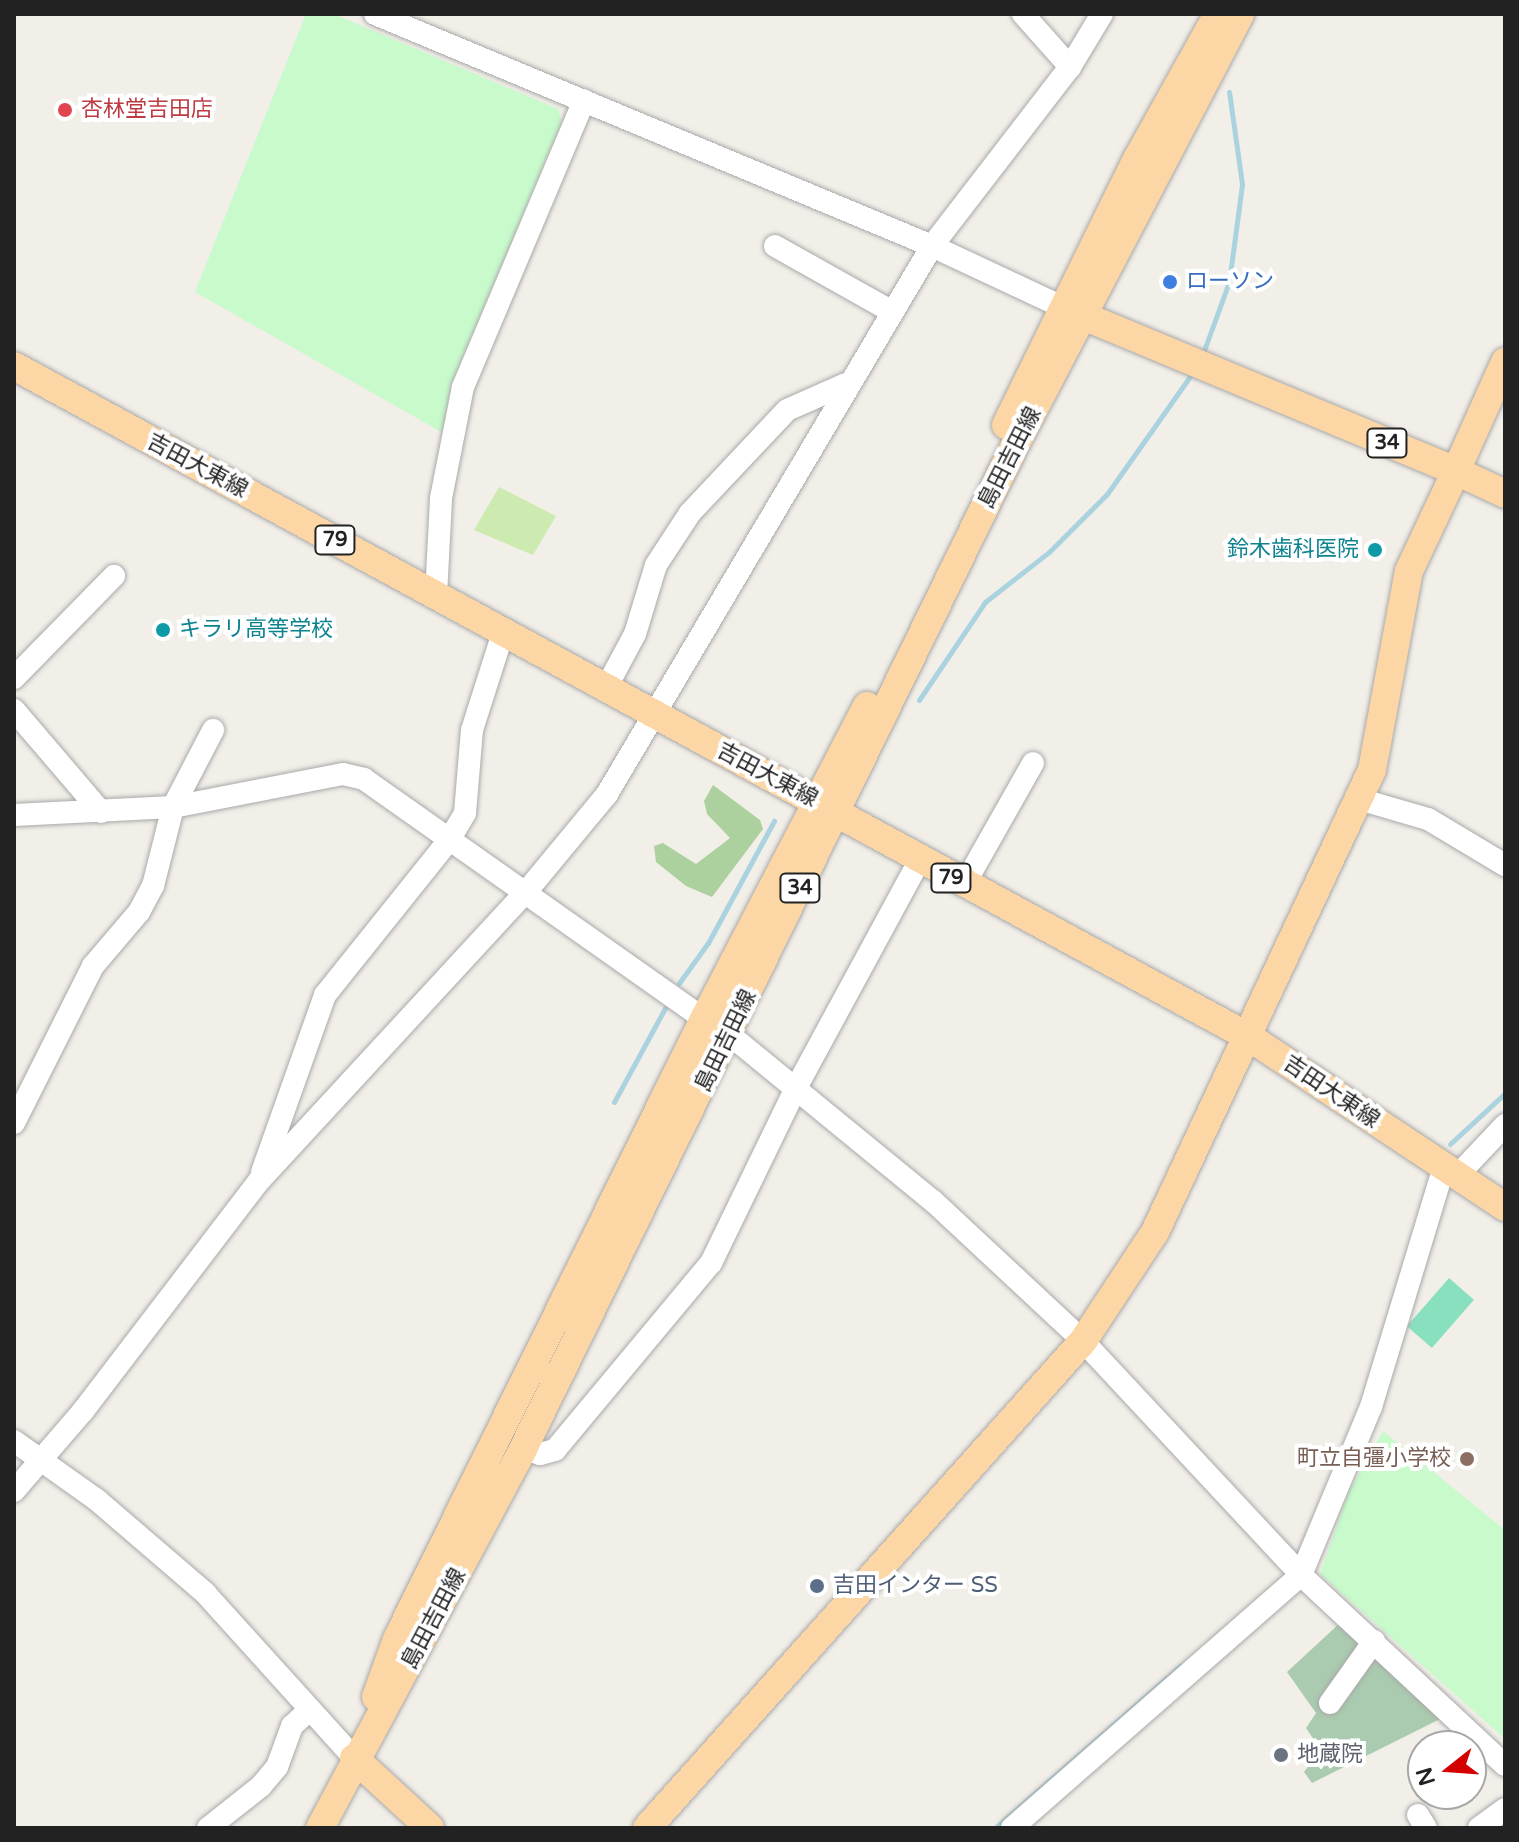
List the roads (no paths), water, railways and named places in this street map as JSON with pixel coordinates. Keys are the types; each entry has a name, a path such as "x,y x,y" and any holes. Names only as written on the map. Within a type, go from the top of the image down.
{"main road":[{"name":"島田吉田線","path":"354,1758 397,1639 704,1019 828,808 1016,443 1073,312 1218,14"},
{"name":"島田吉田線","path":"1073,312 1240,14"},
{"name":"34","path":"1073,312 1456,471"},
{"path":"647,1828 1083,1341 1155,1232 1372,770 1409,571 1505,362"},
{"name":"吉田大東線","path":"14,366 436,595 502,636 606,688 919,861 1249,1037 1505,1207"},
{"path":"1456,471 1505,494"},
{"name":"島田吉田線","path":"320,1828 354,1758 420,1649 730,1035 828,808"},
{"path":"354,1758 430,1828"}],"street":[{"path":"375,14 932,246 1073,312"},
{"path":"1023,14 1070,67"},
{"path":"14,1491 83,1411 259,1181 526,892 607,794 846,384 932,246 1070,67 1102,14"},
{"path":"436,595 441,498 463,387 584,101"},
{"path":"775,246 891,311"},
{"path":"606,688 635,634 656,565 690,513 787,410 846,384"},
{"path":"14,678 114,576"},
{"path":"259,1181 325,995 449,840 465,813 472,730 502,636"},
{"path":"14,710 101,812"},
{"path":"14,1123 93,966 139,912 153,886 173,807 213,730"},
{"path":"964,885 1033,763"},
{"path":"14,815 173,807 343,774 364,779 704,1019"},
{"path":"1359,799 1428,819 1505,865"},
{"path":"523,1449 540,1454 555,1450 711,1263 797,1086 919,861"},
{"path":"730,1035 797,1086 933,1201 1083,1341 1301,1575 1505,1765"},
{"path":"1012,1828 1301,1575 1371,1407 1450,1171 1505,1125"},
{"path":"14,1441 97,1500 205,1593 308,1711 354,1758"},
{"path":"1330,1703 1374,1641"},
{"path":"208,1828 261,1786 277,1767 292,1726 308,1711"},
{"path":"1479,1828 1505,1809"}],"waterway":[{"path":"1202,356 1229,282 1242,184 1229,92"},
{"path":"919,700 985,602 1049,552 1107,494 1193,372"},
{"path":"679,983 708,943 774,821"},
{"path":"614,1102 665,1008"},
{"path":"1450,1144 1505,1093"},
{"path":"995,1828 1181,1665"}],"place":[{"name":"杏林堂吉田店","path":"65,110"},
{"name":"ローソン","path":"1170,282"},
{"name":"鈴木歯科医院","path":"1375,550"},
{"name":"キラリ高等学校","path":"163,630"},
{"name":"町立自彊小学校","path":"1467,1459"},
{"name":"吉田インター SS","path":"817,1586"},
{"name":"地蔵院","path":"1281,1755"}]}
